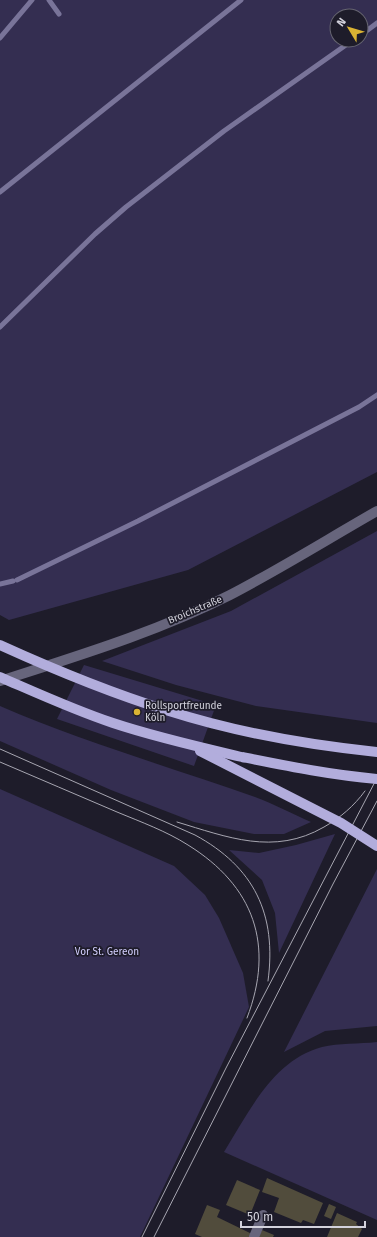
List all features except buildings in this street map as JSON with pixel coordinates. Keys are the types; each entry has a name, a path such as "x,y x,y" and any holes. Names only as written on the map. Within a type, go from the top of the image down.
{"main road":[{"path":"0,645 91,684 170,712 253,732 318,744 377,752"},
{"path":"0,678 98,718 187,745 294,768 343,776 377,779"},
{"path":"187,745 334,820 377,846"}],"street":[{"name":"Broichstraße","path":"0,681 93,651 180,617 222,598 377,511"},
{"path":"254,1237 263,1215"}],"green space":[{"path":"0,0 377,0 377,472 188,570 9,620 0,615"},
{"path":"377,531 377,723 256,706 176,685 102,661 231,611"},
{"name":"Rollsportfreunde Köln","path":"84,665 216,705 194,766 57,719"},
{"path":"0,706 95,743 255,797 311,822 284,834 254,834 194,822 111,790 0,741"},
{"name":"Vor St. Gereon","path":"0,789 174,866 205,895 219,918 243,973 249,1007 140,1237 0,1237"},
{"path":"335,834 279,953 275,913 262,880 229,850 259,853 296,845"},
{"path":"377,869 377,1026 325,1031 284,1052"},
{"path":"377,1042 377,1220 224,1152 264,1089 276,1075 290,1063 305,1054 322,1047"}],"waterway":[{"path":"0,38 32,0"},
{"path":"49,0 59,14"},
{"path":"0,192 241,0"},
{"path":"369,29 377,23"},
{"path":"0,327 95,234 126,207 224,131 342,48"},
{"path":"17,580 138,521 359,407 377,395"},
{"path":"0,584 13,581"}],"tram line":[{"path":"0,749 195,835 233,862 257,895 264,914 269,934 270,957 268,981"},
{"path":"0,762 171,835 211,861 229,879 243,899 253,920 258,942 259,966 255,991 247,1018"},
{"path":"142,1237 226,1068 377,778"},
{"path":"177,822 232,838 250,841 287,841 305,836 324,827 341,816 365,791"},
{"path":"154,1237 333,884 377,801"}],"place":[{"name":"Rollsportfreunde Köln","path":"137,712"}]}
